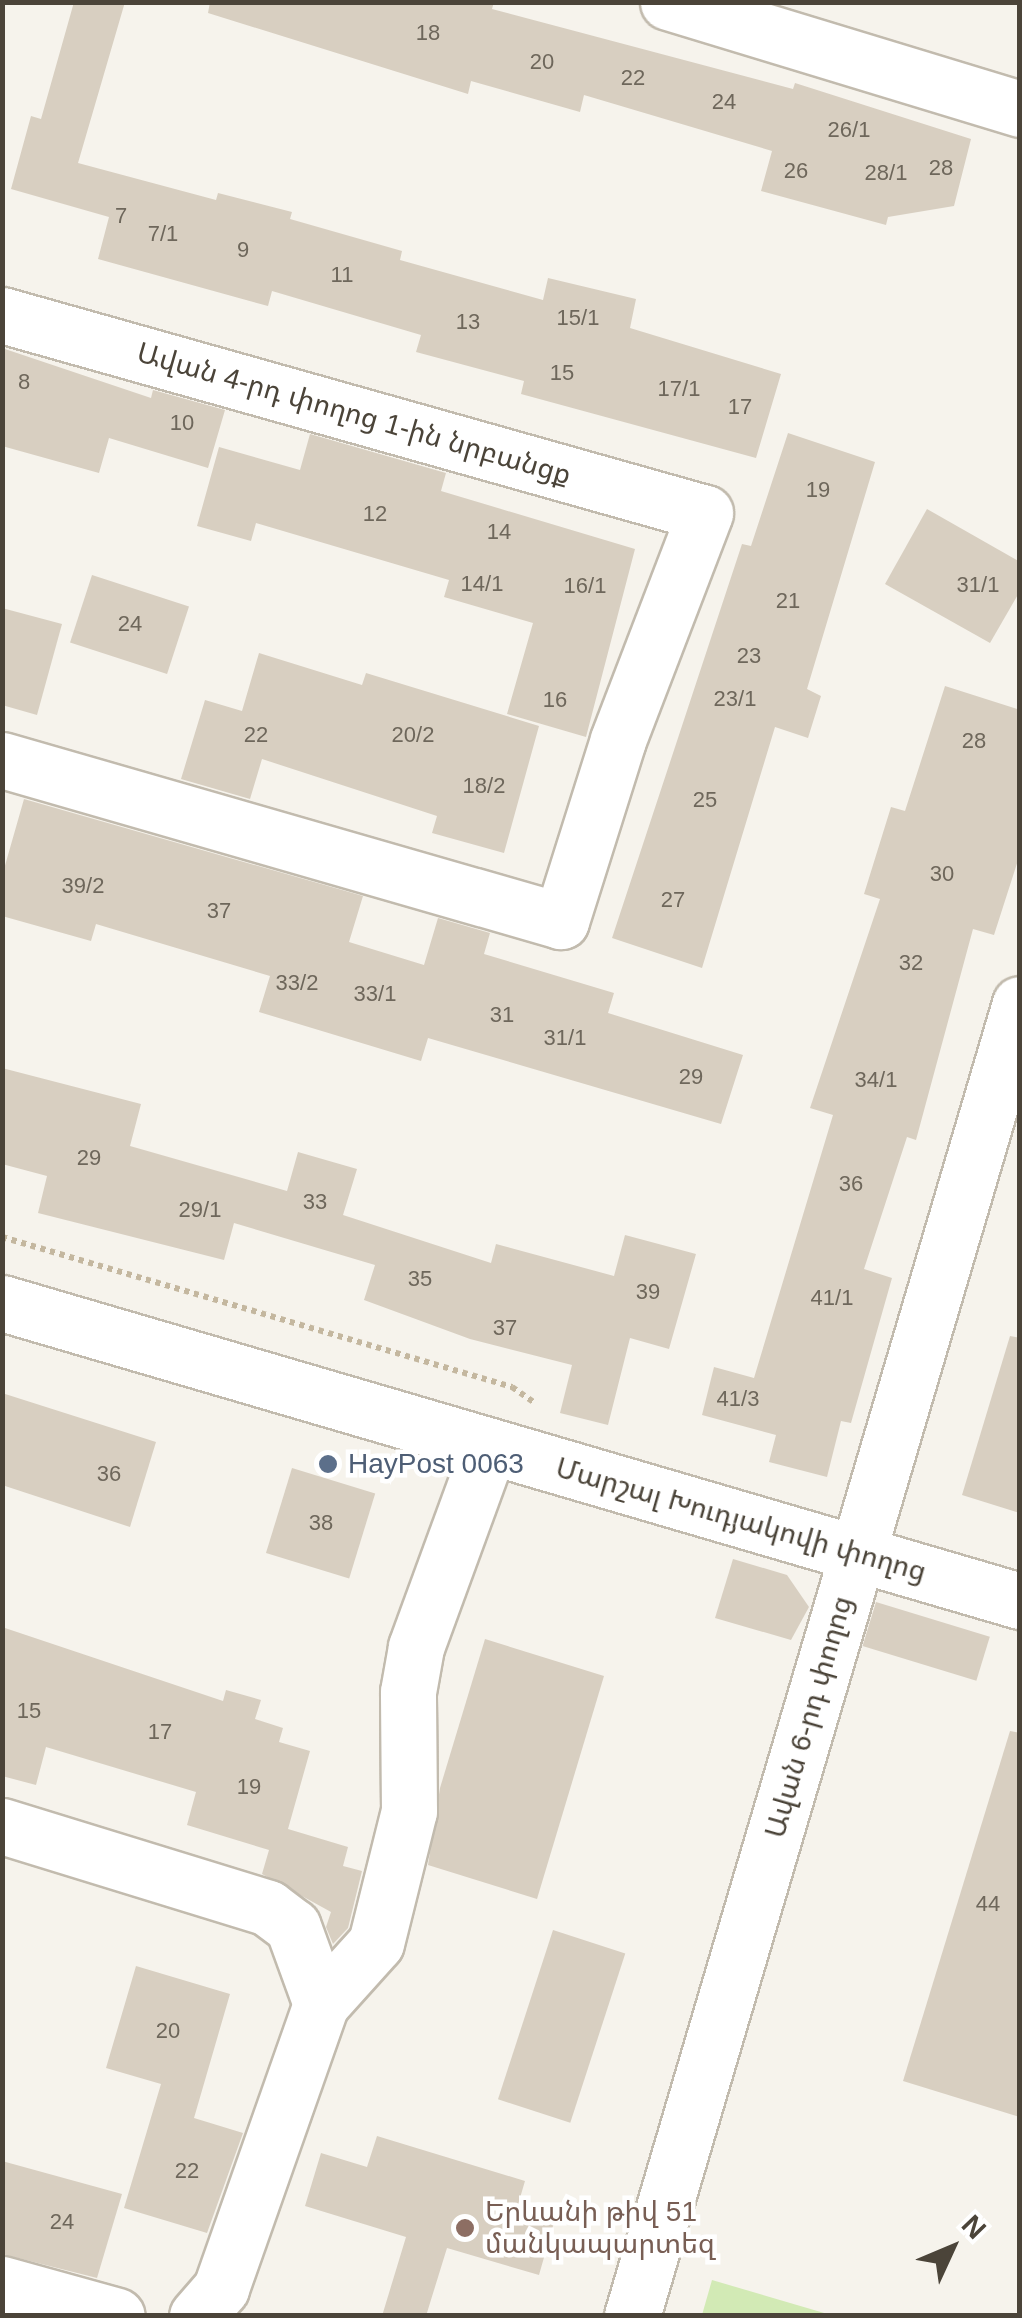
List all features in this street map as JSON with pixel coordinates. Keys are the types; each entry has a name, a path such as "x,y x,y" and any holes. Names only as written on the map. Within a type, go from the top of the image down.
{"street":[{"path":"668,2 1020,109"},
{"name":"Ավան 4-րդ փողոց 1-ին նրբանցք","path":"2,315 704,514 618,740 562,922 2,760"},
{"name":"Ավան 6-րդ փողոց","path":"632,2316 1020,1004"},
{"name":"Մարշալ Խուդյակովի փողոց","path":"2,1303 1020,1602"},
{"path":"198,2316 221,2288 321,2004 361,1965 380,1925 411,1796 408,1692 416,1647 489,1446"},
{"path":"2,1826 268,1908 293,1927 321,2004"},
{"path":"2,2284 117,2316"}],"path":[{"path":"2,1236 512,1387 549,1413"}],"green space":[{"path":"712,2280 831,2315 702,2315"}],"building":[{"path":"74,2 125,2 78,163 216,200 218,193 292,212 290,219 402,251 400,260 543,300 548,278 636,299 630,328 781,374 756,458 521,394 524,381 416,352 421,335 272,291 268,306 98,259 109,217 11,189 31,116 41,119"},
{"path":"210,2 494,2 492,9 793,89 795,83 971,139 954,206 888,217 886,225 761,191 772,151 584,95 580,112 471,81 468,94 208,13"},
{"path":"2,348 151,398 153,390 225,410 208,468 109,438 99,473 2,446"},
{"path":"788,433 875,462 807,689 821,696 808,738 775,727 702,968 612,938 742,544 751,546"},
{"path":"310,434 446,473 441,491 635,549 586,737 507,714 533,623 444,597 449,580 256,523 251,541 197,526 219,447 300,470"},
{"path":"927,509 1020,562 1020,591 990,643 885,584"},
{"path":"92,575 189,607 167,674 70,643"},
{"path":"2,608 62,624 37,715 2,705"},
{"path":"259,653 362,685 366,673 539,726 504,853 432,833 437,816 262,759 250,799 181,779 205,700 242,711"},
{"path":"945,686 1020,710 1020,854 994,935 973,929 916,1140 907,1137 864,1269 892,1278 851,1423 841,1421 827,1477 769,1462 776,1435 702,1415 714,1367 754,1378 833,1115 810,1108 880,899 864,894 891,807 905,811"},
{"path":"24,799 363,896 349,942 424,965 438,918 490,933 484,954 614,993 608,1013 743,1055 721,1124 428,1038 421,1061 259,1012 270,976 96,924 91,941 2,916 2,876"},
{"path":"2,1068 141,1104 130,1146 287,1191 298,1152 357,1169 343,1215 491,1263 496,1244 614,1276 625,1235 696,1254 669,1349 630,1338 608,1425 560,1413 572,1365 470,1339 364,1300 375,1265 234,1223 224,1260 38,1213 47,1176 2,1164"},
{"path":"1010,1336 1020,1338 1020,1513 962,1495"},
{"path":"2,1393 156,1442 130,1527 2,1485"},
{"path":"292,1468 375,1493 349,1579 266,1553"},
{"path":"733,1559 787,1575 809,1607 791,1640 715,1618"},
{"path":"876,1602 990,1637 976,1681 863,1646"},
{"path":"2,1627 223,1701 226,1690 261,1700 255,1719 283,1728 279,1742 310,1751 288,1829 348,1847 343,1866 362,1871 348,1928 333,1944 326,1927 331,1912 262,1874 269,1850 187,1825 196,1792 46,1747 36,1785 2,1776"},
{"path":"485,1639 604,1676 537,1899 428,1865 440,1788"},
{"path":"1010,1731 1020,1733 1020,2117 903,2081"},
{"path":"553,1930 625,1953 570,2123 498,2099"},
{"path":"136,1966 230,1994 194,2118 243,2133 207,2233 124,2208 161,2084 106,2068"},
{"name":"Երևանի թիվ 51 մանկապարտեզ","path":"377,2136 525,2181 517,2208 555,2219 539,2275 447,2248 426,2316 382,2316 406,2237 305,2206 321,2153 367,2167"},
{"path":"2,2161 122,2194 97,2278 2,2254"}],"place":[{"name":"HayPost 0063","path":"328,1464"},
{"name":"Երևանի թիվ 51 մանկապարտեզ","path":"465,2228"}]}
